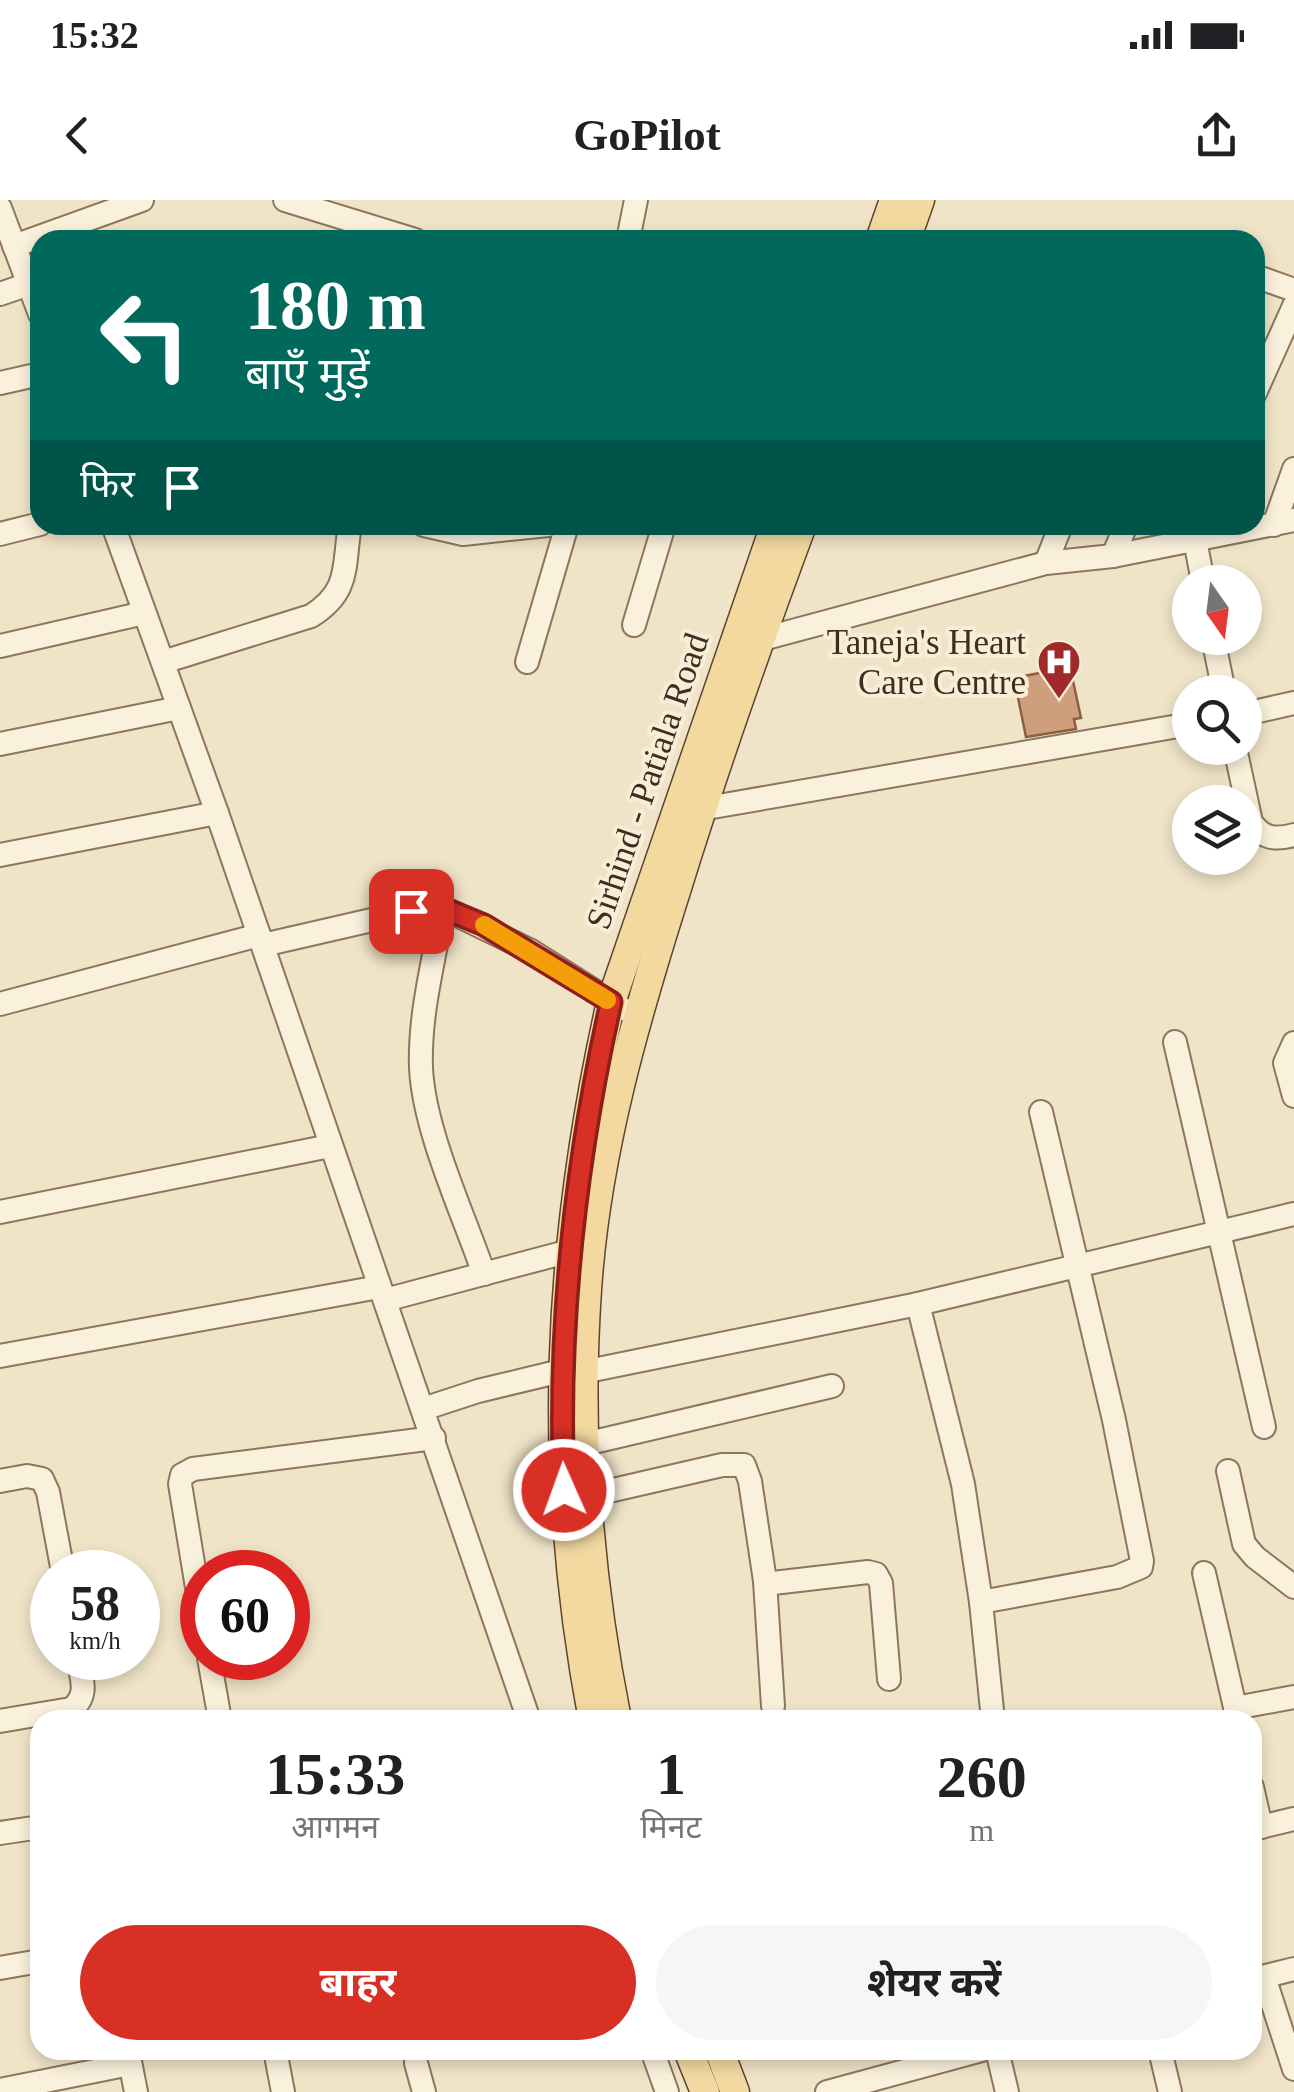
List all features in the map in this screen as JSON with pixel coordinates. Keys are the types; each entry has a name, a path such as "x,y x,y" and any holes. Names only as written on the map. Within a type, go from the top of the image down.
{"main road":[{"path":"884,230 894,200"},
{"path":"910,230 920,200"},
{"name":"Sirhind - Patiala Road","path":"591,1710 568,1554 570,1250 598,1062 611,1002 772,535"},
{"path":"615,1710 597,1610 585,1444 572,1372 598,1199 636,1016 759,640 798,535"},
{"path":"692,2060 705,2092"},
{"path":"723,2060 734,2092"}],"street":[{"path":"59,230 142,200"},
{"path":"285,200 358,211 395,230"},
{"path":"630,230 636,200"},
{"path":"0,208 29,284 0,294"},
{"path":"14,246 30,240"},
{"path":"1265,280 1294,290"},
{"path":"1265,371 1294,306"},
{"path":"0,383 30,376"},
{"path":"1284,523 1294,469"},
{"path":"0,534 30,526"},
{"path":"117,535 217,813 527,1710"},
{"path":"164,662 311,616 326,607 341,586 349,535"},
{"path":"527,662 563,535"},
{"path":"634,625 661,535"},
{"path":"1046,563 1057,535"},
{"path":"1113,556 1122,535"},
{"path":"759,640 1046,563 1113,556 1187,535"},
{"path":"1198,535 1201,565"},
{"path":"0,646 144,613"},
{"path":"1262,710 1294,703"},
{"path":"0,744 179,708"},
{"path":"702,809 1172,727"},
{"path":"1239,765 1251,822 1270,838 1294,835"},
{"path":"0,855 217,813"},
{"path":"443,908 421,1037 421,1072 432,1122 484,1274"},
{"path":"0,1004 261,940 443,908 531,951 636,1016"},
{"path":"1175,1042 1264,1426"},
{"path":"1294,1043 1285,1064 1294,1096"},
{"path":"980,1602 1117,1576 1140,1567 1142,1552 1041,1112"},
{"path":"0,1212 330,1146"},
{"path":"423,1409 478,1390 918,1304 1294,1214"},
{"path":"0,1356 382,1293 484,1274 570,1250"},
{"path":"918,1304 963,1484 992,1710"},
{"path":"585,1444 832,1386"},
{"path":"191,1550 180,1484 182,1474 194,1469 434,1438"},
{"path":"587,1496 722,1465 744,1464 750,1480 764,1580 774,1706"},
{"path":"1228,1471 1244,1544 1294,1587"},
{"path":"0,1480 27,1476 42,1480 48,1492 58,1550"},
{"path":"1204,1573 1235,1710"},
{"path":"764,1580 773,1584 876,1574 889,1679"},
{"path":"65,1710 80,1702 84,1694 82,1680"},
{"path":"213,1680 218,1710"},
{"path":"1249,1710 1294,1696"},
{"path":"0,1721 30,1716"},
{"path":"1262,1827 1294,1819"},
{"path":"0,1833 30,1828"},
{"path":"0,1968 30,1962"},
{"path":"1262,1977 1294,1969"},
{"path":"1262,1988 1294,2070"},
{"path":"0,2090 117,2060"},
{"path":"130,2060 136,2092"},
{"path":"277,2060 283,2092"},
{"path":"656,2060 667,2092"},
{"path":"827,2092 927,2060"},
{"path":"999,2060 1006,2092"},
{"path":"1162,2060 1170,2092"},
{"path":"416,2063 424,2092"}],"building":[{"path":"1070,667 1081,718 1074,719 1076,729 1026,737 1014,678"}],"slow traffic":[{"path":"484,925 607,1000"}],"place":[{"name":"Taneja's Heart Care Centre","path":"1059,700"}],"route":[{"path":"411,911 443,908 484,925 611,1002 572,1224 561,1371 564,1490"}]}
